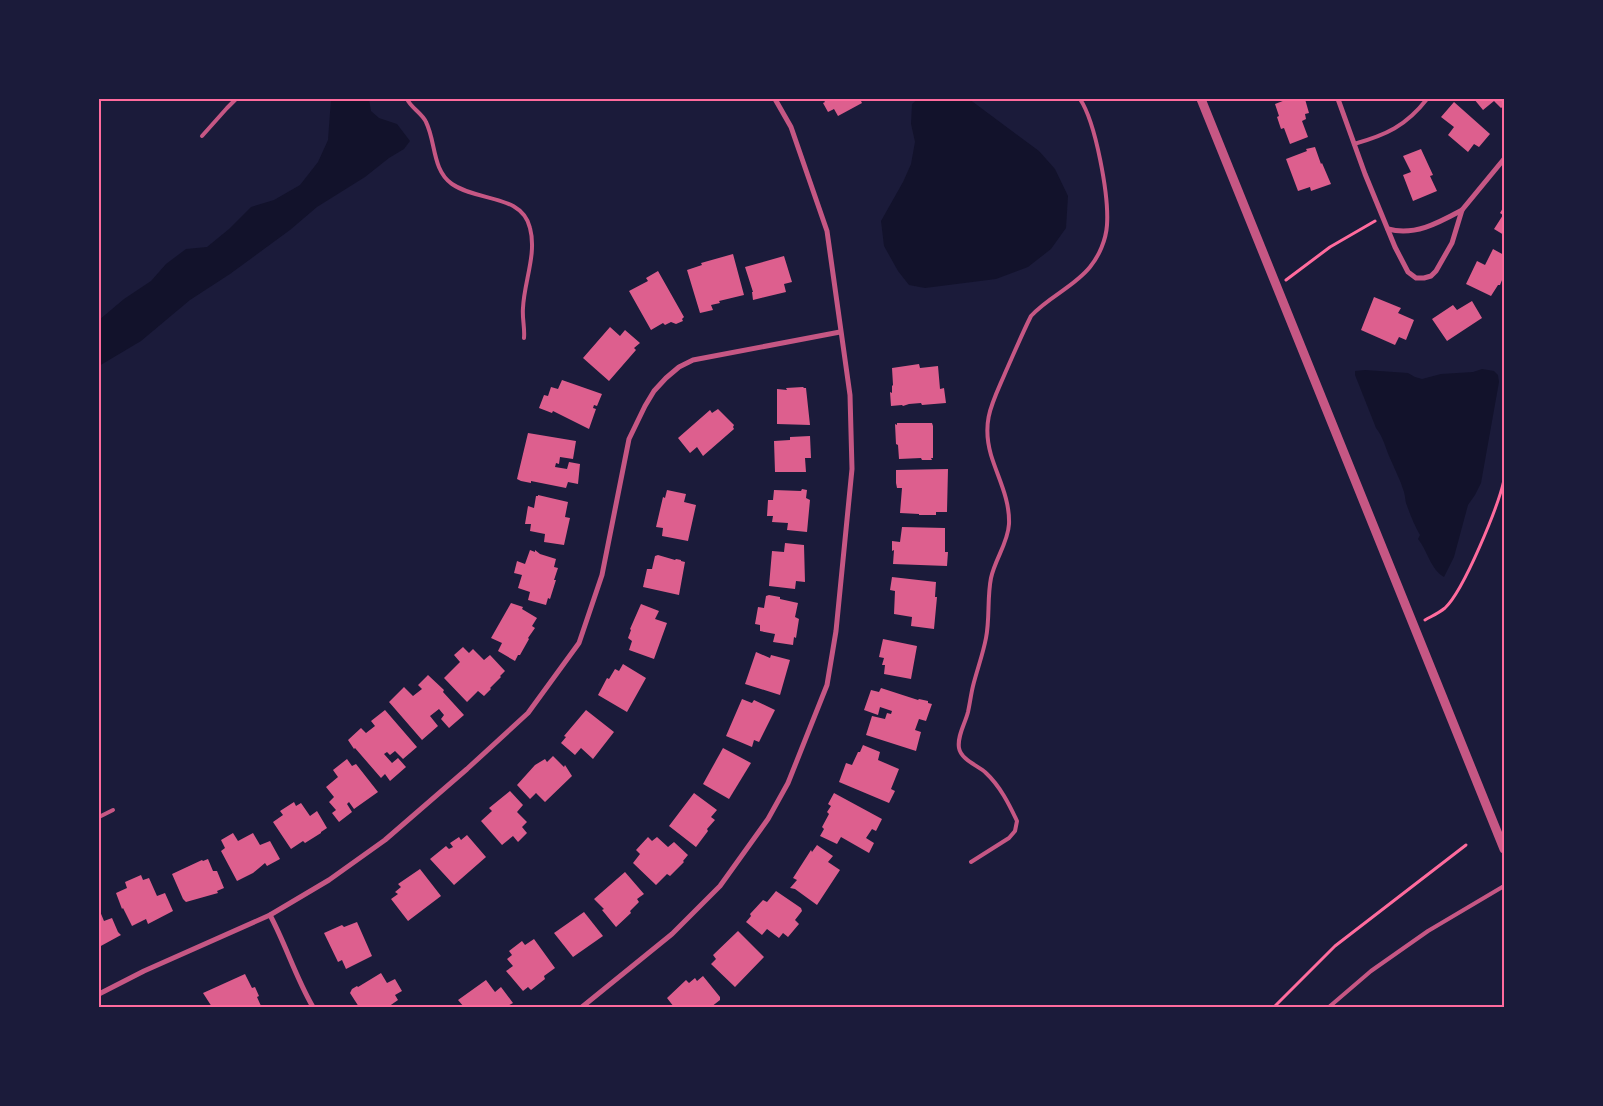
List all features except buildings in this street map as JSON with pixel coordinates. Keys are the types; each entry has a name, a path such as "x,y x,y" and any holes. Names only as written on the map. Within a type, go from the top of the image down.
{"street":[{"path":"582,1007 672,934 720,886 768,819 788,783 827,685 836,631 852,468 850,395 827,231 791,127 774,99"},
{"path":"1202,99 1504,849"},
{"path":"1338,99 1383,217 1408,272 1416,278 1431,276 1442,263 1452,243 1462,210"},
{"path":"1388,229 1413,231 1445,220 1462,210 1504,160"},
{"path":"99,994 144,971 270,915 329,880 385,840 528,713 579,643 602,575 629,438 645,406 666,378 678,367 693,360 840,332"},
{"path":"270,915 300,985 313,1007"}],"lane":[{"path":"202,136 236,99"},
{"path":"407,99 426,121 436,160 450,184 469,193 514,205 527,219 532,248 523,307 524,338"},
{"path":"971,862 1008,838 1015,831 1018,821 993,780 959,751 959,740 968,713 972,688 987,637 988,593 991,576 1006,540 1009,524 1006,497 987,437 988,418 992,401 1031,316 1041,305 1070,285 1090,268 1103,244 1107,225 1102,176 1094,131 1087,109 1080,99"},
{"path":"1354,144 1383,135 1406,122 1427,99"},
{"path":"99,817 113,810"},
{"path":"1329,1007 1371,971 1428,931 1504,886"}],"path":[{"path":"1280,285 1330,247 1383,217"},
{"path":"1413,625 1444,608 1463,582 1504,480"},
{"path":"1274,1007 1335,946 1466,845"}],"shaded area":[{"path":"331,99 369,99 371,111 379,118 397,124 410,141 404,149 365,177 317,207 290,230 230,274 190,300 141,341 99,366 99,320 124,299 151,281 166,264 186,249 207,247 251,207 274,200 300,185 318,162 328,140"},
{"path":"918,99 969,99 1039,151 1055,169 1068,196 1066,228 1051,249 1028,267 996,279 925,288 909,285 898,271 884,246 881,221 911,164 915,142 911,124 912,104"},
{"path":"1482,369 1494,371 1498,375 1499,382 1481,483 1468,505 1454,557 1444,577 1432,565 1418,539 1420,535 1406,503 1402,487 1376,428 1355,371 1408,373 1422,379 1441,374 1473,372"}]}
